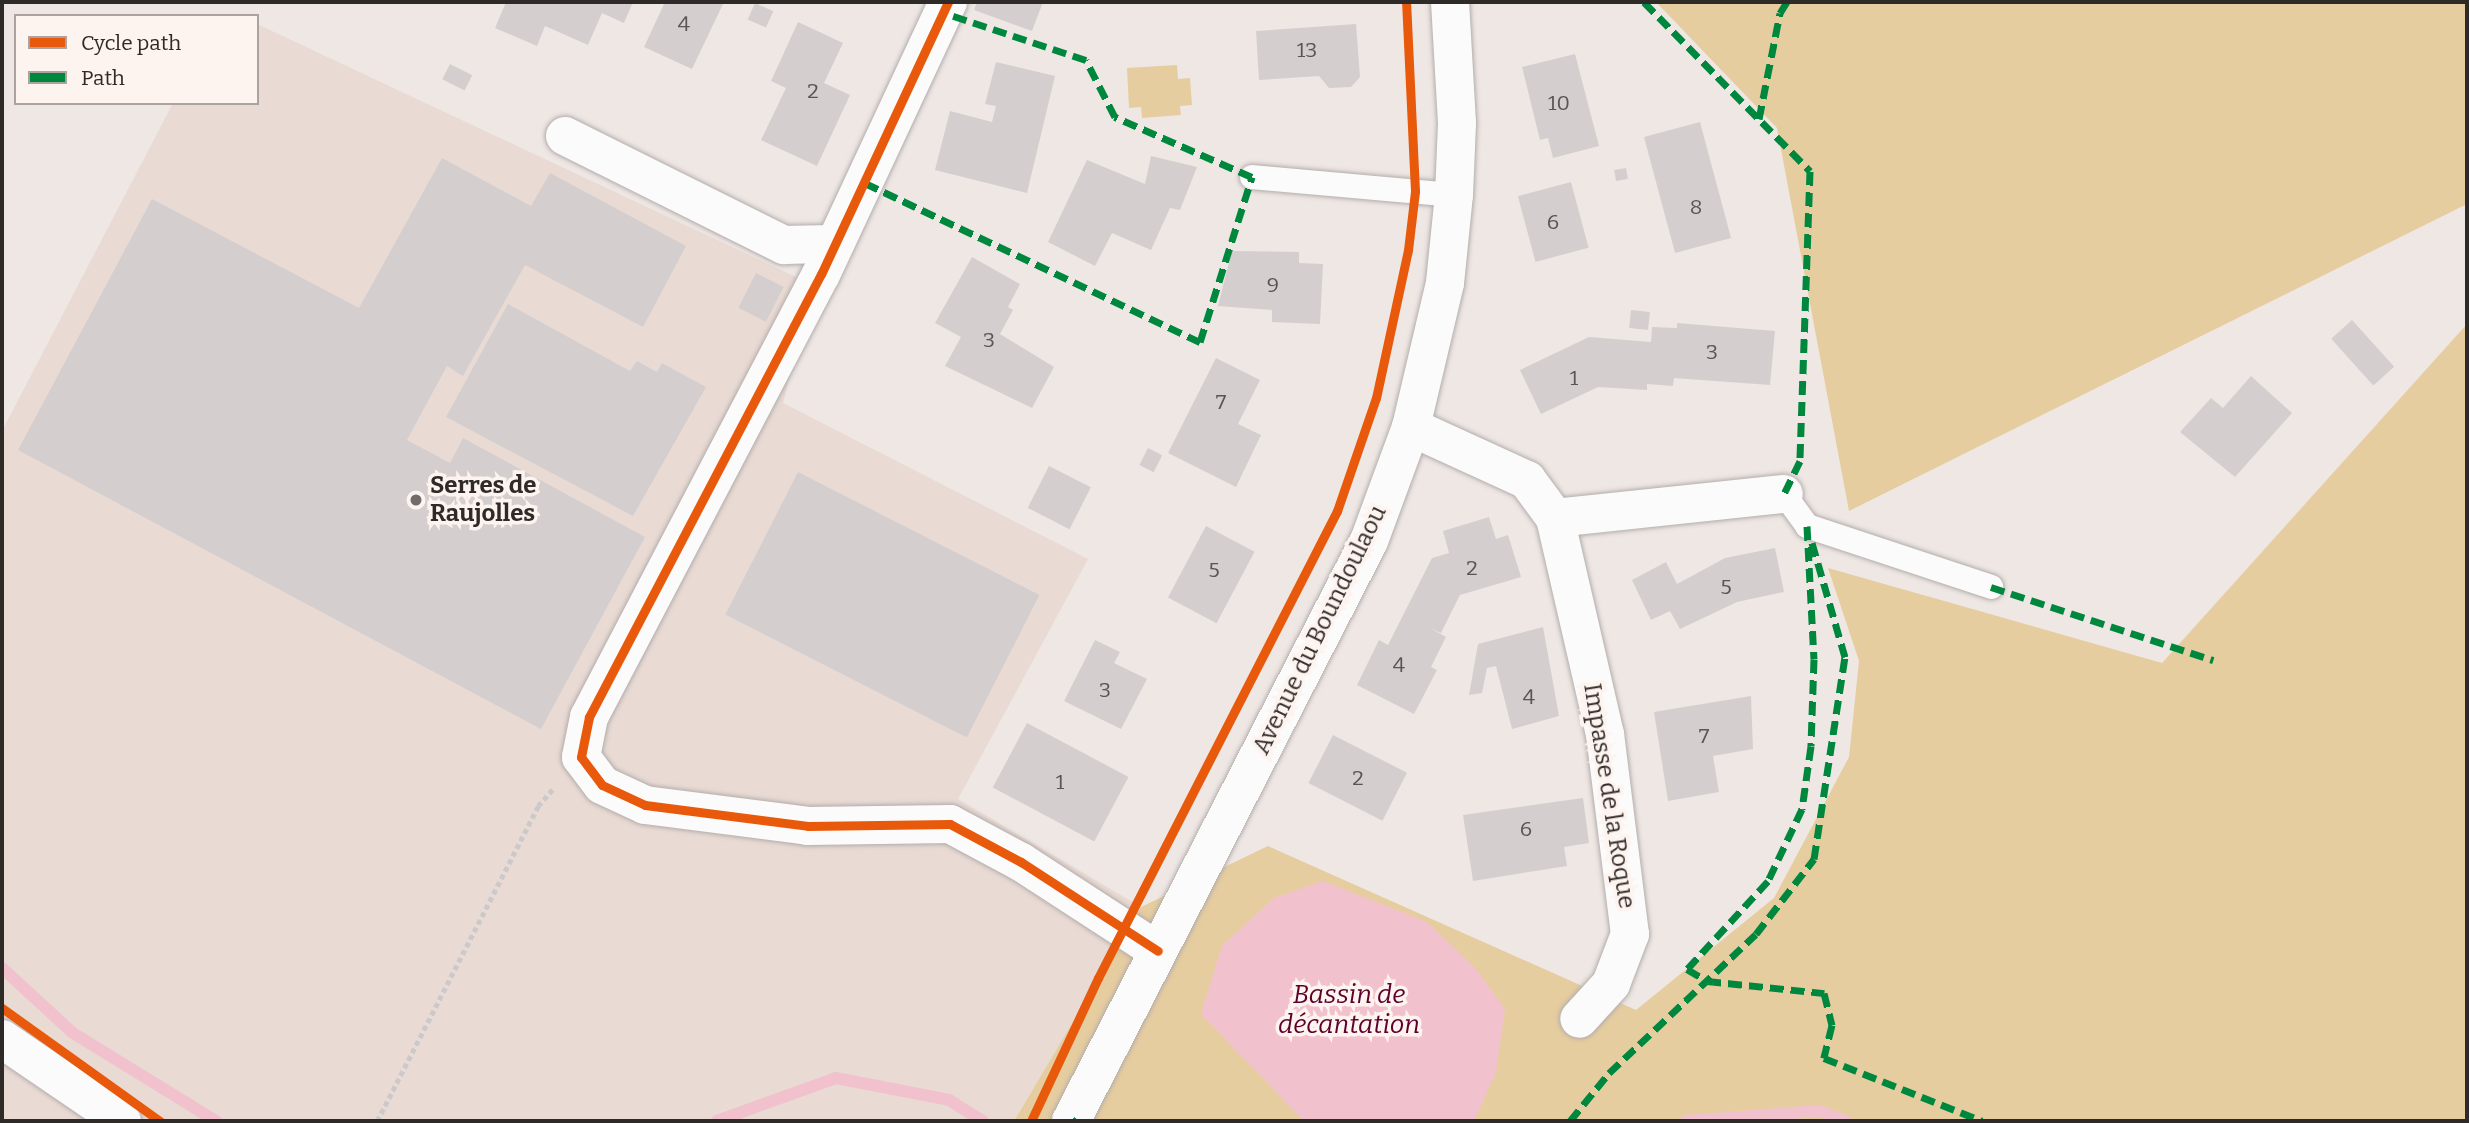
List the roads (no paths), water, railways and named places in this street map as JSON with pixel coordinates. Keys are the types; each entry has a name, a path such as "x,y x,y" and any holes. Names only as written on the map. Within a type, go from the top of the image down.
{"street":[{"path":"948,2 832,244 821,274 589,717 582,757 602,785 645,805 808,826 950,824 1021,862 1158,951"},
{"name":"Avenue du Boundoulaou","path":"1071,1120 1369,541 1412,428 1446,283 1454,195 1457,123 1450,2"},
{"path":"565,136 784,245 832,244"},
{"name":"Impasse de la Roque","path":"1412,428 1527,480 1555,518 1605,734 1630,934 1611,984 1579,1019"},
{"path":"1555,518 1784,494"},
{"path":"2,1039 122,1121"}],"lane":[{"path":"1252,177 1454,195"},
{"path":"1784,494 1807,526 1991,587"}],"water":[{"name":"Bassin de décantation","path":"1323,881 1427,922 1476,969 1505,1009 1496,1072 1474,1121 1304,1121 1201,1014 1222,946 1274,898"}],"waterway":[{"path":"2,968 73,1033 216,1121"},
{"path":"717,1121 836,1078 949,1100 983,1121"},
{"path":"1686,1121 1820,1111 1845,1121"}],"place":[{"name":"Serres de Raujolles","path":"416,500"}]}
